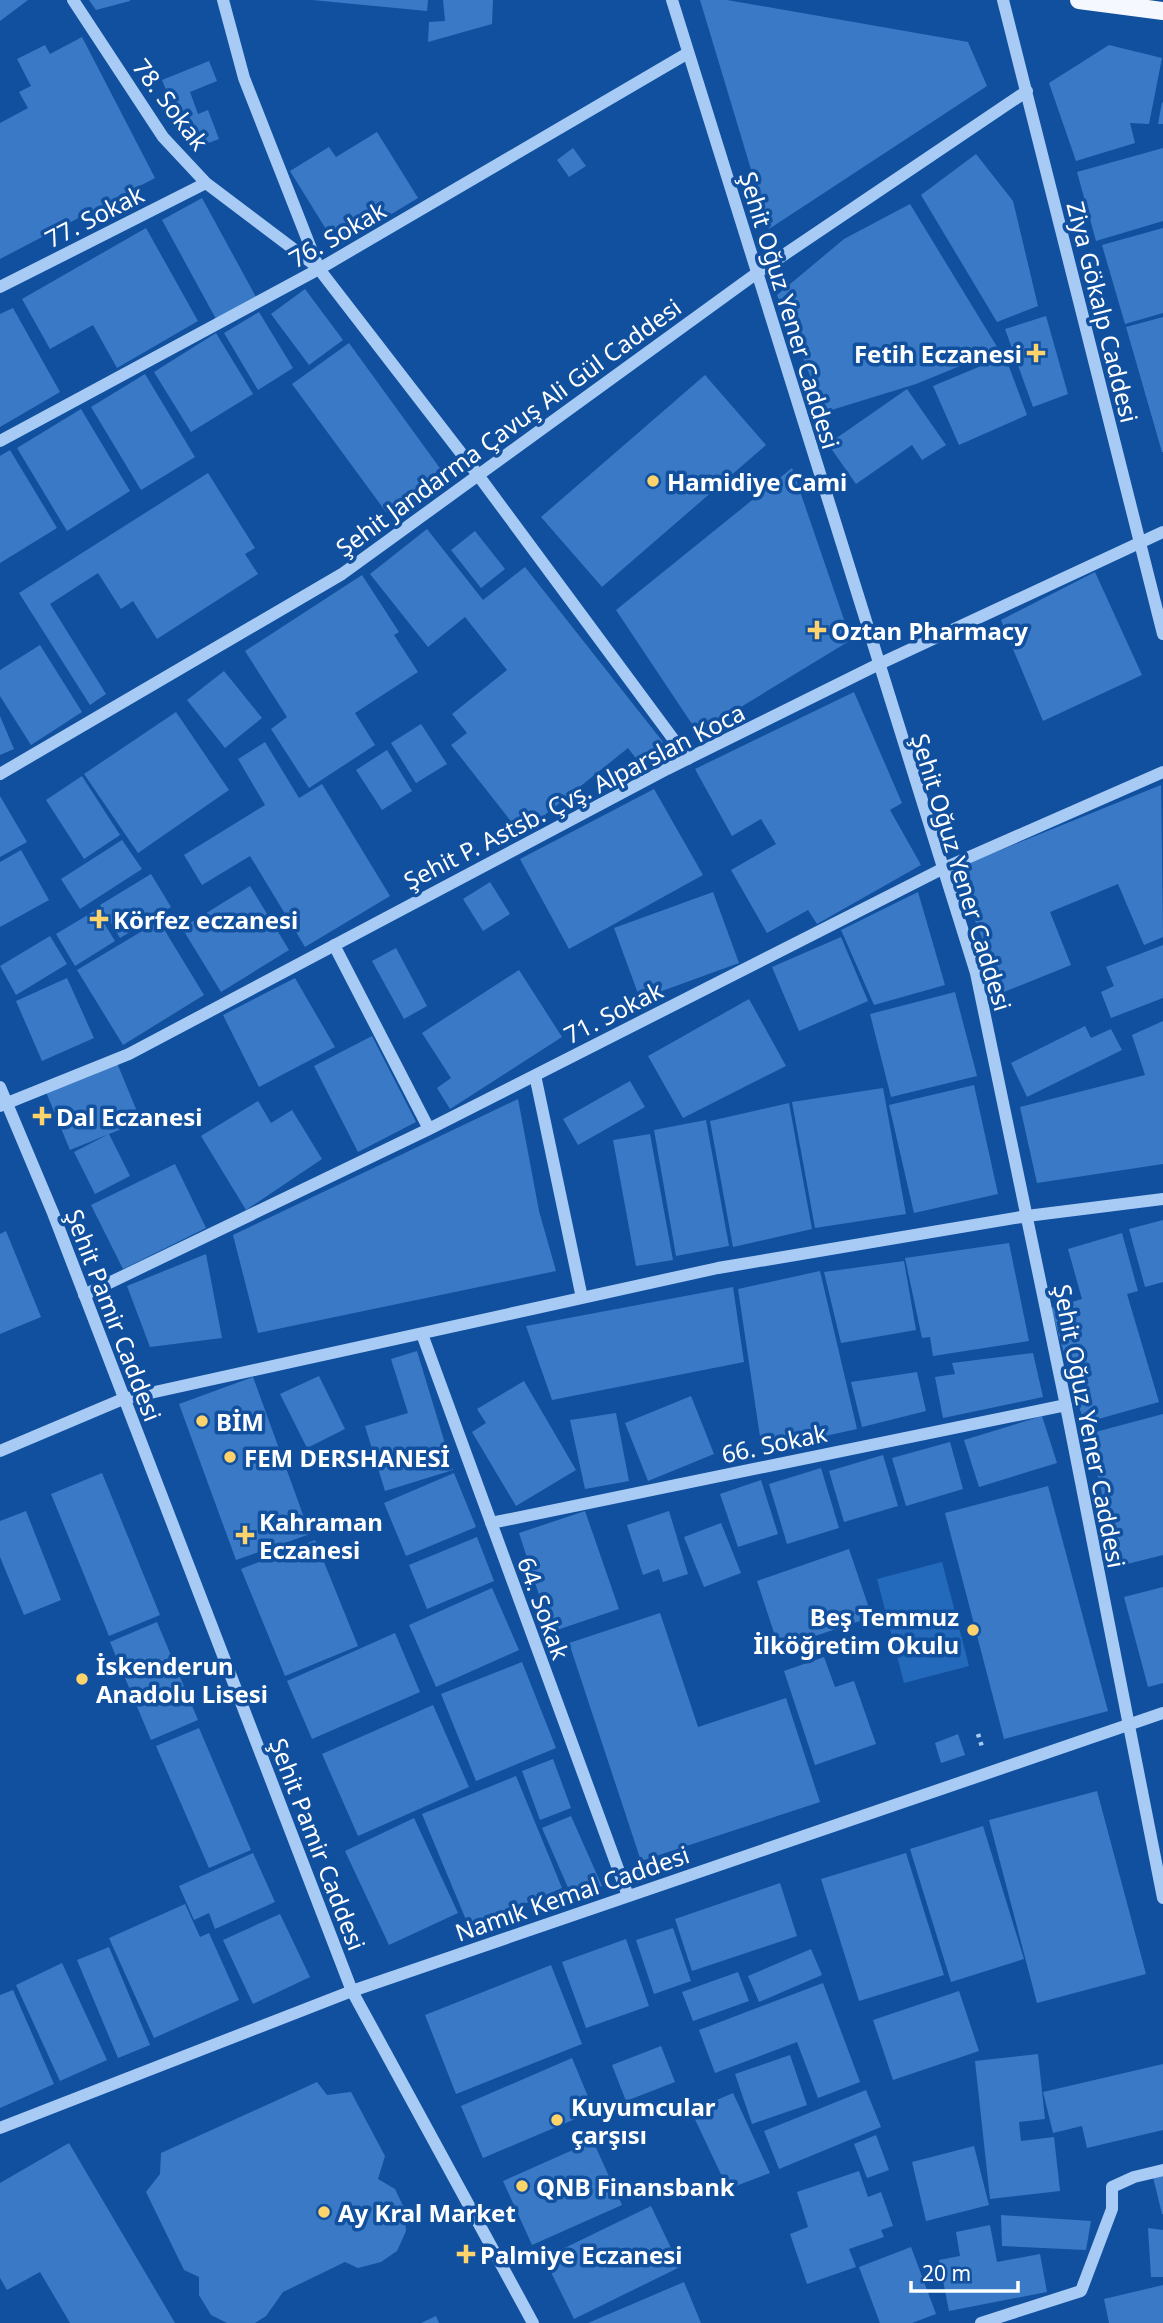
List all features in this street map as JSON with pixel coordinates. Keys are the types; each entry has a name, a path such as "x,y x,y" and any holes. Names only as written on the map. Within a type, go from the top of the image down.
{"main road":[{"path":"1079,0 1163,11"}],"street":[{"name":"78. Sokak","path":"72,0 163,137 206,183 319,269"},
{"path":"223,0 244,78 319,269 478,475 688,759"},
{"name":"Şehit Oğuz Yener Caddesi","path":"672,0 877,665 976,974 1066,1405 1163,1898"},
{"name":"Ziya Gökalp Caddesi","path":"1003,0 1163,634"},
{"name":"76. Sokak","path":"0,441 319,269 688,53"},
{"name":"Şehit Jandarma Çavuş Ali Gül Caddesi","path":"0,774 342,574 757,272 1027,91"},
{"name":"77. Sokak","path":"0,287 206,183"},
{"name":"Şehit P. Astsb. Çvş. Alparslan Koca","path":"3,1105 129,1054 688,759 877,665 1163,532"},
{"name":"71. Sokak","path":"84,1295 429,1129 942,869 1163,772"},
{"path":"334,945 429,1129"},
{"path":"535,1075 582,1298"},
{"name":"Şehit Pamir Caddesi","path":"0,1087 3,1105 84,1295 352,1991 533,2323"},
{"path":"0,1451 123,1399 718,1268 1027,1216 1163,1199"},
{"name":"64. Sokak","path":"422,1334 628,1896"},
{"name":"66. Sokak","path":"491,1523 1066,1405"},
{"name":"Namık Kemal Caddesi","path":"0,2127 352,1991 1163,1713"},
{"path":"981,2323 1081,2291 1112,2209 1112,2186 1163,2170"}],"shaded area":[{"path":"942,1562 969,1666 904,1683 877,1579"}],"building":[{"path":"0,0 28,0 0,21"},
{"path":"89,0 130,0 130,1 96,10"},
{"path":"312,0 428,0 427,11"},
{"path":"443,0 493,0 492,24 428,42 429,22 445,21"},
{"path":"700,0 727,0 968,42 987,86 769,229"},
{"path":"82,37 155,178 0,259 0,123 28,108 19,92 31,86 17,59 45,45 50,54"},
{"path":"1109,45 1162,58 1149,124 1130,123 1135,143 1076,161 1049,83"},
{"path":"209,61 217,81 190,92 198,114 208,110 219,139 190,150 162,80"},
{"path":"1162,102 1163,124 1158,124"},
{"path":"377,132 418,198 337,247 290,171 329,147 336,157"},
{"path":"573,148 586,166 569,177 557,160"},
{"path":"1163,148 1163,221 1096,241 1077,172"},
{"path":"976,154 1013,201 1038,306 997,322 921,195"},
{"path":"202,198 256,297 216,319 162,220"},
{"path":"910,204 999,350 916,384 825,412 777,295 844,239"},
{"path":"146,228 198,321 117,368 93,325 50,349 22,299"},
{"path":"1163,228 1163,313 1125,324 1102,245"},
{"path":"305,289 343,340 309,365 271,314"},
{"path":"13,308 60,392 0,427 0,314"},
{"path":"259,312 293,368 258,390 224,333"},
{"path":"1046,316 1068,394 1033,407 1005,329"},
{"path":"1163,317 1163,452 1162,452 1126,327"},
{"path":"216,333 253,394 191,432 154,372"},
{"path":"349,343 442,471 386,512 292,384"},
{"path":"1005,356 1027,415 959,445 933,386"},
{"path":"145,374 195,457 141,490 91,407"},
{"name":"Hamidiye Cami","path":"705,375 766,445 602,587 541,517"},
{"path":"907,389 946,445 922,460 912,445 856,484 828,444"},
{"path":"81,409 130,491 67,531 17,448"},
{"path":"10,450 57,528 0,563 0,456"},
{"path":"792,468 851,640 698,733 616,610"},
{"path":"208,473 255,548 245,554 258,574 157,639 133,601 121,609 98,573 50,604 106,694 90,705 19,593"},
{"path":"427,529 483,600 525,567 663,742 638,761 628,748 521,834 451,745 467,733 452,714 507,670 465,617 428,647 370,574"},
{"path":"475,531 505,569 481,588 451,550"},
{"path":"1095,572 1142,675 1043,721 1001,620"},
{"path":"362,575 399,632 394,635 418,672 355,713 375,745 309,788 271,729 287,717 245,651"},
{"path":"40,645 82,712 31,745 0,696 0,670"},
{"path":"224,671 262,718 225,748 187,700"},
{"path":"854,692 902,803 890,810 921,865 817,924 808,910 767,933 731,870 776,844 761,819 732,836 695,769"},
{"path":"176,712 229,790 138,853 84,774"},
{"path":"0,716 14,749 0,755"},
{"path":"421,724 447,764 416,783 391,743"},
{"path":"265,742 299,798 322,784 390,896 305,947 250,856 202,885 184,855 265,805 238,759"},
{"path":"387,750 412,791 382,810 356,770"},
{"path":"82,776 120,835 84,859 46,800"},
{"path":"1161,785 1163,937 1144,945 1118,884 1050,912 1071,965 1004,992 954,869"},
{"path":"654,789 703,875 569,949 520,859"},
{"path":"0,796 27,842 0,857"},
{"path":"122,840 142,869 80,909 61,879"},
{"path":"21,850 49,900 0,927 0,862"},
{"path":"151,874 171,907 120,938 100,905"},
{"path":"490,882 510,914 483,931 463,899"},
{"path":"250,886 289,950 221,992 182,928"},
{"path":"713,892 739,963 640,999 614,928"},
{"path":"918,892 945,985 874,1005 841,930"},
{"path":"96,910 115,941 75,966 56,934"},
{"path":"159,921 204,995 123,1045 77,970"},
{"path":"50,936 67,964 16,995 0,966"},
{"path":"841,937 868,1001 799,1031 772,967"},
{"path":"1163,945 1163,998 1111,1018 1101,992 1114,986 1106,967"},
{"path":"396,948 427,1006 404,1019 372,961"},
{"path":"519,970 562,1037 450,1109 437,1088 451,1078 422,1033"},
{"path":"67,978 94,1038 42,1061 16,1001"},
{"path":"295,978 335,1047 259,1087 223,1015"},
{"path":"955,992 977,1076 891,1097 870,1014"},
{"path":"749,999 786,1066 683,1118 648,1056"},
{"path":"1163,1021 1163,1164 1037,1183 1020,1107 1145,1075 1132,1035"},
{"path":"1085,1026 1091,1038 1111,1029 1122,1050 1027,1097 1011,1063"},
{"path":"372,1036 416,1122 358,1152 314,1066"},
{"path":"117,1063 141,1121 70,1150 46,1092"},
{"path":"630,1081 645,1107 578,1145 563,1119"},
{"path":"974,1085 998,1194 914,1213 889,1105"},
{"path":"883,1088 906,1214 815,1228 792,1102"},
{"path":"518,1099 539,1211 556,1271 258,1333 233,1235"},
{"path":"258,1101 271,1123 292,1110 322,1159 246,1210 201,1136"},
{"path":"789,1103 812,1229 733,1247 710,1121"},
{"path":"706,1120 729,1246 676,1256 654,1130"},
{"path":"109,1134 130,1176 95,1194 74,1152"},
{"path":"650,1134 673,1260 636,1266 613,1140"},
{"path":"175,1164 206,1228 123,1269 91,1205"},
{"path":"1163,1220 1163,1282 1145,1287 1129,1229"},
{"path":"6,1231 41,1317 0,1334 0,1234"},
{"path":"1122,1233 1138,1291 1127,1294 1159,1402 1084,1423 1051,1308 1082,1299 1068,1249"},
{"path":"1009,1243 1029,1341 933,1356 930,1337 922,1338 905,1258"},
{"path":"206,1254 222,1338 150,1347 127,1286"},
{"path":"904,1261 916,1330 841,1343 824,1272"},
{"path":"820,1271 857,1429 762,1450 738,1289"},
{"path":"733,1287 744,1362 552,1400 526,1326"},
{"path":"417,1351 453,1470 385,1491 365,1426 408,1413 391,1359"},
{"path":"1033,1353 1043,1397 943,1418 935,1377 955,1374 952,1363"},
{"path":"917,1372 926,1411 862,1427 851,1382"},
{"path":"319,1376 345,1429 307,1448 280,1394"},
{"path":"253,1377 310,1534 236,1560 179,1404"},
{"path":"524,1381 576,1470 516,1506 472,1432 486,1423 477,1409"},
{"path":"691,1396 714,1454 648,1481 625,1423"},
{"path":"616,1413 629,1481 585,1489 570,1420"},
{"path":"1163,1414 1163,1555 1119,1566 1088,1434"},
{"path":"1042,1416 1057,1463 979,1487 964,1440"},
{"path":"950,1442 963,1489 906,1506 892,1458"},
{"path":"883,1455 898,1506 844,1522 829,1471"},
{"path":"821,1468 839,1528 787,1544 769,1484"},
{"path":"102,1473 160,1615 109,1636 51,1494"},
{"path":"454,1473 476,1527 406,1556 384,1503"},
{"path":"761,1480 778,1534 738,1547 720,1494"},
{"path":"1048,1486 1108,1711 1004,1739 945,1513"},
{"path":"26,1511 61,1600 24,1615 0,1557 0,1521"},
{"path":"585,1511 619,1609 551,1632 519,1533"},
{"path":"669,1511 688,1574 663,1582 659,1569 643,1575 627,1525"},
{"path":"721,1523 741,1573 704,1587 684,1537"},
{"path":"477,1537 494,1581 427,1609 409,1565"},
{"path":"315,1540 358,1646 285,1676 241,1569"},
{"path":"849,1549 872,1617 779,1648 757,1581"},
{"path":"1163,1587 1163,1683 1148,1687 1124,1597"},
{"path":"492,1588 519,1650 436,1687 409,1625"},
{"path":"660,1613 698,1727 786,1698 820,1802 641,1861 569,1643"},
{"path":"157,1622 198,1720 151,1740 110,1642"},
{"path":"395,1633 420,1692 312,1739 287,1681"},
{"path":"824,1657 835,1687 854,1681 876,1744 815,1765 784,1671"},
{"path":"522,1662 556,1748 476,1781 441,1694"},
{"path":"433,1705 469,1787 358,1836 322,1754"},
{"path":"199,1728 251,1850 209,1868 156,1746"},
{"path":"958,1734 965,1755 941,1763 935,1743"},
{"path":"553,1759 571,1808 540,1820 522,1771"},
{"path":"516,1776 562,1888 469,1927 422,1814"},
{"path":"1097,1791 1146,1974 1037,2003 989,1820"},
{"path":"571,1816 602,1886 573,1899 542,1828"},
{"path":"414,1818 458,1913 389,1945 345,1851"},
{"path":"983,1826 1024,1959 951,1982 910,1849"},
{"path":"253,1853 275,1902 215,1929 209,1913 194,1920 179,1886"},
{"path":"906,1853 944,1975 859,2001 821,1879"},
{"path":"780,1883 797,1936 692,1971 675,1919"},
{"path":"185,1904 200,1937 209,1933 239,2000 154,2038 109,1938"},
{"path":"280,1914 310,1977 253,2004 223,1940"},
{"path":"673,1928 691,1981 654,1994 636,1940"},
{"path":"626,1939 649,2006 586,2028 562,1962"},
{"path":"109,1947 150,2045 118,2058 77,1960"},
{"path":"811,1949 822,1975 759,2002 748,1976"},
{"path":"62,1963 107,2060 60,2081 16,1985"},
{"path":"551,1965 582,2044 456,2094 425,2015"},
{"path":"738,1972 749,2001 693,2021 682,1992"},
{"path":"823,1983 860,2082 818,2098 797,2042 715,2073 699,2030"},
{"path":"13,1990 54,2084 0,2108 0,1995"},
{"path":"959,1991 979,2051 893,2080 873,2020"},
{"path":"661,2046 675,2082 626,2101 612,2065"},
{"path":"1038,2054 1045,2119 1019,2122 1021,2141 1054,2137 1060,2191 990,2199 975,2061"},
{"path":"790,2055 807,2105 752,2124 735,2074"},
{"path":"572,2058 594,2111 483,2158 461,2106"},
{"path":"1163,2064 1163,2130 1087,2148 1082,2126 1053,2133 1043,2092"},
{"path":"317,2082 327,2095 351,2092 385,2156 378,2179 395,2189 404,2208 406,2231 397,2251 381,2262 358,2268 345,2262 283,2292 266,2316 255,2323 227,2323 211,2315 199,2295 199,2277 184,2270 146,2192 160,2174 161,2153"},
{"path":"866,2090 881,2127 779,2169 764,2131"},
{"path":"733,2093 770,2173 728,2189 691,2111"},
{"path":"876,2135 889,2170 867,2178 854,2144"},
{"path":"593,2141 622,2205 532,2245 503,2181"},
{"path":"69,2143 175,2323 70,2323 40,2272 7,2290 0,2278 0,2183"},
{"path":"974,2146 989,2205 926,2221 912,2162"},
{"path":"859,2171 868,2197 881,2192 893,2226 881,2230 884,2237 849,2249 856,2267 807,2284 790,2234 808,2227 797,2192"},
{"path":"1163,2175 1163,2214 1162,2214 1153,2177"},
{"path":"651,2206 680,2267 574,2319 544,2258"},
{"path":"1001,2215 1091,2221 1086,2250 1002,2246"},
{"path":"990,2225 997,2262 1040,2254 1047,2292 949,2311 939,2260 960,2256 956,2232"},
{"path":"1148,2228 1163,2230 1163,2277 1151,2277"},
{"path":"911,2247 936,2314 912,2323 880,2323 859,2267"},
{"path":"684,2282 701,2323 588,2323"},
{"path":"1163,2285 1163,2323 1109,2323 1104,2299"},
{"path":"436,2316 439,2323 421,2323"}],"place":[{"name":"Fetih Eczanesi","path":"1036,353"},
{"name":"Hamidiye Cami","path":"653,481"},
{"name":"Oztan Pharmacy","path":"817,630"},
{"name":"Körfez eczanesi","path":"99,919"},
{"name":"Dal Eczanesi","path":"42,1116"},
{"name":"BİM","path":"202,1421"},
{"name":"FEM DERSHANESİ","path":"230,1457"},
{"name":"Kahraman Eczanesi","path":"245,1535"},
{"name":"Beş Temmuz İlköğretim Okulu","path":"973,1630"},
{"name":"İskenderun Anadolu Lisesi","path":"82,1679"},
{"name":"Kuyumcular çarşısı","path":"557,2120"},
{"name":"QNB Finansbank","path":"522,2186"},
{"name":"Ay Kral Market","path":"324,2212"},
{"name":"Palmiye Eczanesi","path":"466,2254"}]}
